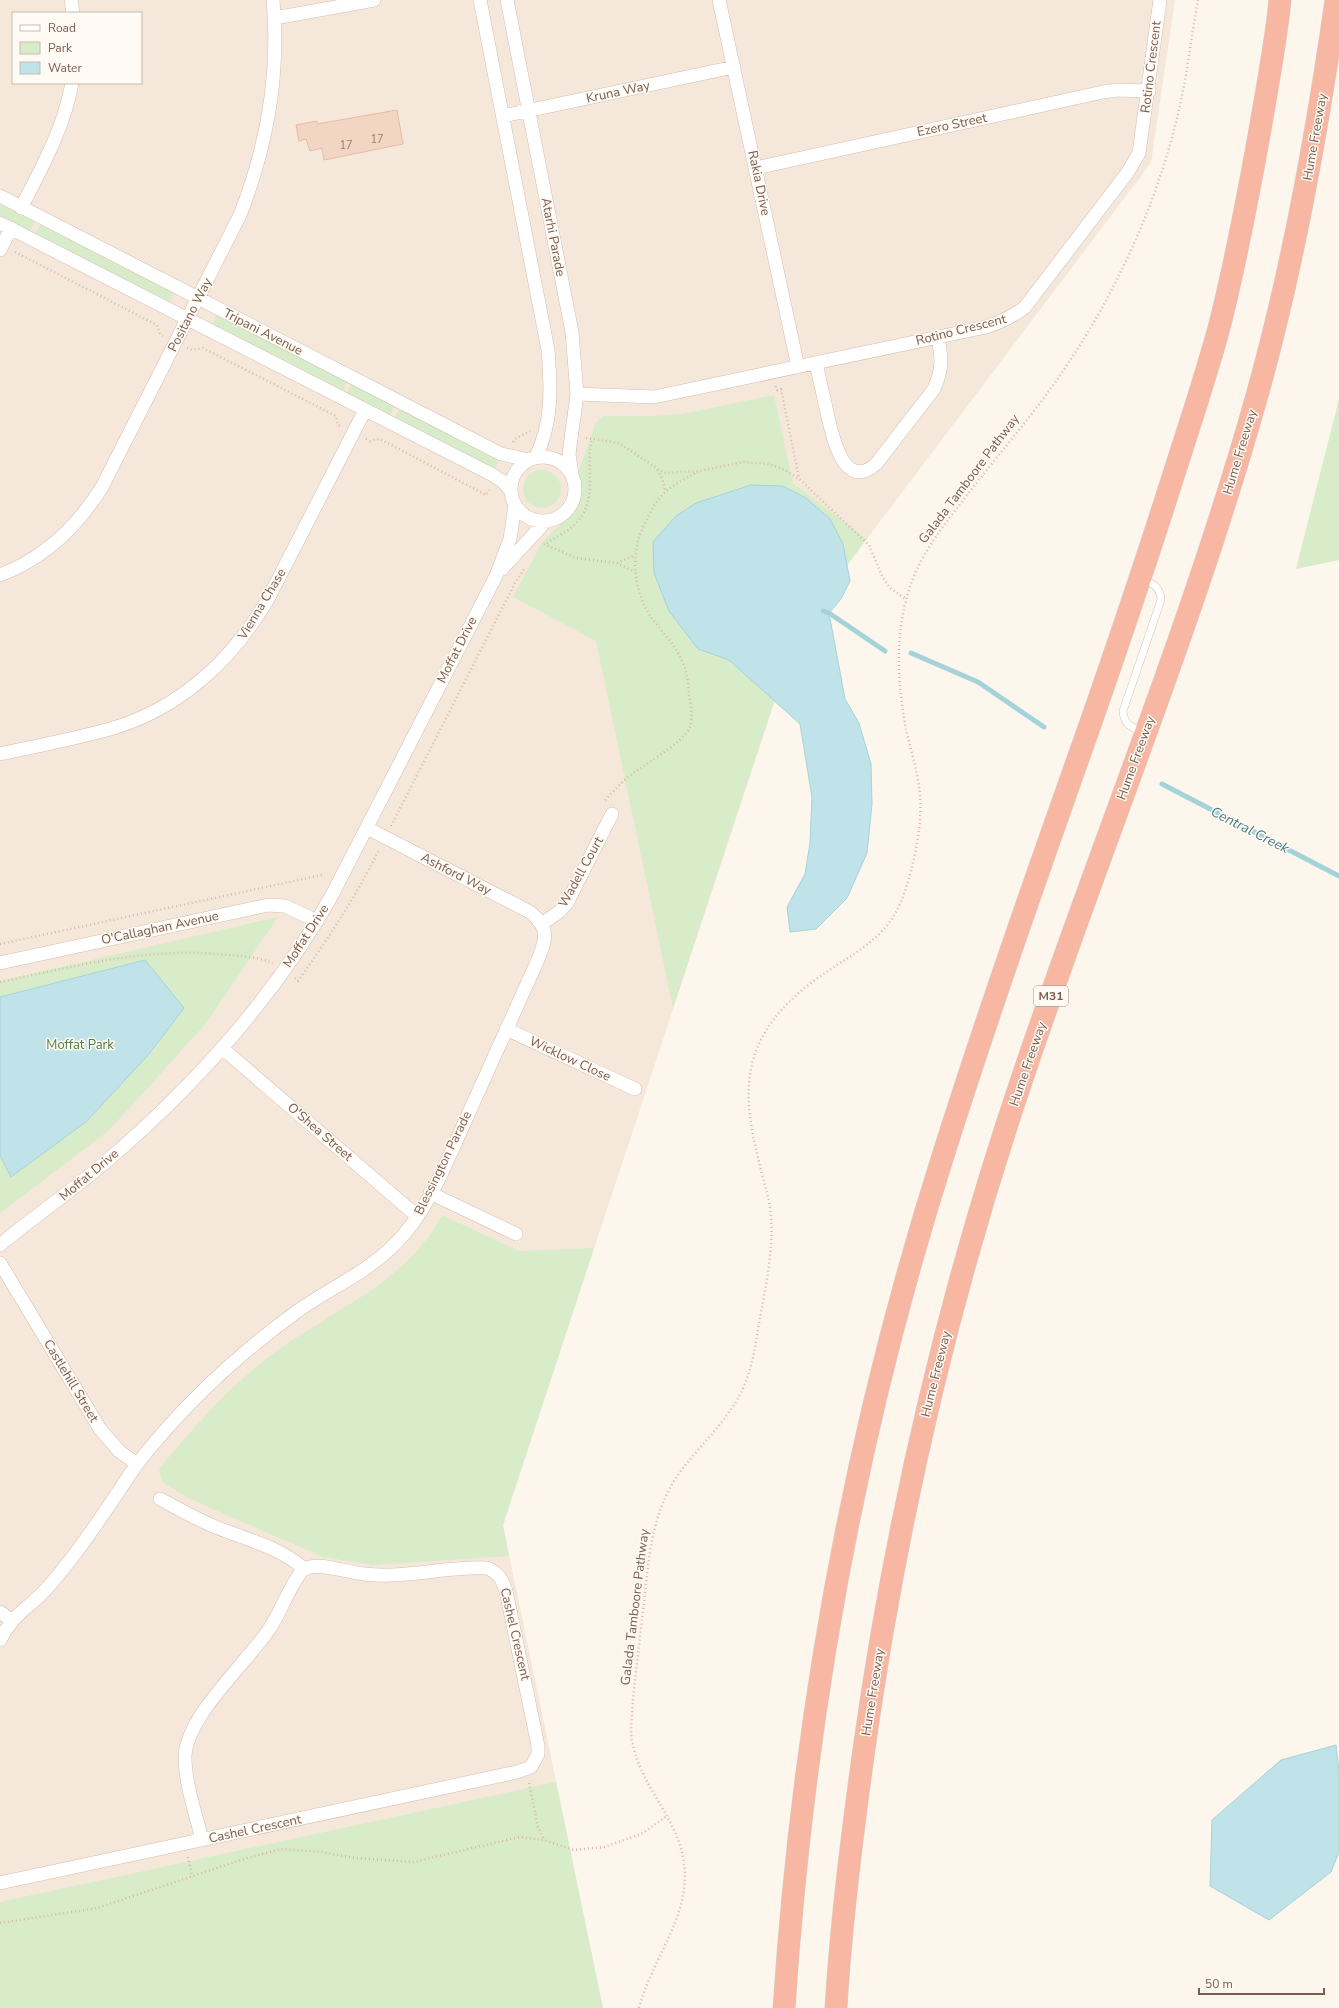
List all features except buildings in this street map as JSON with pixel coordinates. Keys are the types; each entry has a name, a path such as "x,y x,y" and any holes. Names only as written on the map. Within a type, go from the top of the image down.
{"highway":[{"path":"784,2008 787,1958 806,1784 826,1642 844,1544 869,1427 901,1299 941,1162 1017,933 1141,578 1218,329 1250,184 1280,0"},
{"name":"Hume Freeway","path":"836,2008 853,1825 875,1671 902,1523 934,1380 970,1245 1021,1081 1225,503 1257,395 1305,194 1324,88 1336,0"}],"street":[{"path":"72,0 73,12"},
{"name":"Positano Way","path":"0,575 28,562 47,550 79,520 91,505 102,487 189,319 240,215 253,181 271,107 275,64 275,18 273,0"},
{"path":"275,18 374,0"},
{"name":"Atarhi Parade","path":"480,0 548,350 550,374 549,418 543,443 532,459"},
{"name":"Atarhi Parade","path":"507,0 572,332 576,394 570,454 572,475"},
{"name":"Rakia Drive","path":"719,0 798,367"},
{"name":"Rotino Crescent","path":"576,394 654,397 938,337 999,323 1010,319 1025,307 1134,162 1142,141 1160,0"},
{"name":"Kruna Way","path":"503,116 530,112 734,67"},
{"path":"21,208 56,139 66,111 72,84"},
{"name":"Ezero Street","path":"756,168 1103,92 1117,90 1149,91"},
{"name":"Tripani Avenue","path":"0,196 500,454 532,459"},
{"path":"0,250 5,226"},
{"name":"Tripani Avenue","path":"5,226 491,474 502,481 511,491"},
{"path":"816,363 836,447 846,464 858,472 863,472 876,464 934,388 940,373 942,360 938,337"},
{"name":"Vienna Chase","path":"0,754 92,734 135,720 185,693 211,673 234,649 253,625 268,599 365,410"},
{"path":"546,457 557,460 566,466 572,475 575,485 571,504 560,515 546,521 528,517 515,505 511,491 515,472 521,465 532,459 546,457"},
{"name":"Moffat Drive","path":"0,1245 103,1165 176,1097 222,1048 283,970 317,921 367,828 496,576 510,539 515,505"},
{"name":"Moffat Drive","path":"496,576 546,521"},
{"name":"Wadell Court","path":"542,924 560,911 567,903 612,814"},
{"name":"Ashford Way","path":"367,828 530,912 542,924"},
{"name":"O'Callaghan Avenue","path":"0,963 268,904 285,906 317,921"},
{"name":"Blessington Parade","path":"138,1464 156,1440 198,1394 232,1362 303,1308 361,1273 381,1258 406,1233 444,1166 544,946 546,939 542,924"},
{"name":"Wicklow Close","path":"506,1029 635,1089"},
{"name":"O'Shea Street","path":"222,1048 417,1216"},
{"path":"430,1193 516,1234"},
{"name":"Moffat Drive","path":"0,1238 23,1226"},
{"name":"Castlehill Street","path":"0,1263 100,1429 120,1451 138,1464"},
{"path":"0,1640 11,1620 18,1612 35,1601 49,1586 92,1531 138,1464"},
{"path":"160,1499 217,1528 275,1549 293,1559 304,1569"},
{"name":"Cashel Crescent","path":"0,1883 202,1840 517,1772 531,1767 536,1757 538,1746 506,1591 501,1577 487,1568 384,1576 310,1566 304,1569 294,1581 276,1620 199,1717 189,1736 185,1756 186,1771 202,1840"},
{"path":"0,1612 11,1620"}],"lane":[{"path":"1141,578 1157,586 1161,592 1161,600 1123,710 1123,718 1128,725 1145,733"}],"path":[{"name":"Galada Tamboore Pathway","path":"639,2008 652,1973 675,1926 684,1897 684,1869 680,1844 667,1816 641,1772 633,1748 631,1734 650,1554 657,1520 671,1487 690,1460 732,1409 747,1381 755,1350 772,1229 769,1202 750,1120 748,1089 752,1063 763,1035 788,1003 825,972 861,950 872,941 883,931 898,909 912,870 920,810 920,792 906,727 899,673 899,640 906,599 917,569 935,537 1065,368 1095,320 1123,267 1146,213 1169,150 1180,107 1198,0"},
{"path":"774,372 777,390 781,389 799,479"},
{"path":"541,550 545,545 575,525 587,507 590,496 592,439"},
{"path":"657,469 666,490"},
{"path":"605,800 627,778 682,738 687,733 691,721 690,701 682,660 646,609 638,586 635,554 639,535 654,505 666,490 700,471"},
{"path":"530,537 576,558 617,563 636,572"},
{"path":"617,563 635,554"},
{"path":"0,982 81,964 125,957 168,953 208,952 260,958 273,963 298,981 346,909 385,837 515,583 527,564"},
{"path":"0,944 322,875"},
{"path":"528,1777 538,1827 544,1840"},
{"path":"0,1922 97,1908 246,1858 281,1849 322,1852 354,1858 414,1862 519,1837 544,1840 574,1850 604,1847 641,1834 667,1816"},
{"path":"187,1852 192,1876"}],"shaded area":[{"path":"0,0 1175,0 1151,163 798,630 503,1525 603,2008 0,2008"}],"green space":[{"path":"2,203 36,220 29,232 0,217 0,206"},
{"path":"41,223 175,291 169,302 137,288 35,235"},
{"path":"218,315 347,380 344,389 341,392 212,326 215,317"},
{"path":"352,382 395,405 389,417 346,395"},
{"path":"774,395 793,483 867,539 798,630 673,1008 596,641 513,597 542,542 577,508 578,474 595,424 603,416 652,416 682,414"},
{"path":"1339,399 1339,560 1296,569"},
{"path":"401,407 500,458 494,471 394,419"},
{"path":"542,470 552,473 558,479 561,489 558,499 552,505 542,508 532,505 526,499 523,489 526,479 532,473"},
{"name":"Moffat Park","path":"278,917 207,1022 107,1132 0,1213 0,981"},
{"path":"442,1215 519,1251 594,1248 503,1525 509,1556 372,1565 323,1557 190,1499 162,1482 159,1469 197,1425 237,1383 267,1358 363,1296 386,1279 407,1260 426,1239"},
{"path":"556,1782 603,2008 0,2008 0,1902"}],"water":[{"path":"751,485 783,486 806,498 830,519 843,544 850,581 841,599 829,613 845,699 859,723 871,764 872,804 867,853 847,898 816,929 790,932 787,907 805,874 810,843 812,797 800,724 729,660 698,649 669,611 654,573 653,542 676,516 696,503"},
{"name":"Moffat Park","path":"145,960 184,1008 149,1054 87,1121 11,1177 0,1156 0,997"},
{"path":"1336,1745 1339,1772 1339,1852 1331,1872 1269,1920 1210,1886 1212,1820 1281,1760"}],"waterway":[{"name":"Central Creek","path":"823,611 829,613 885,651"},
{"name":"Central Creek","path":"911,653 978,682 1044,727"},
{"name":"Central Creek","path":"1162,784 1339,876"}]}
